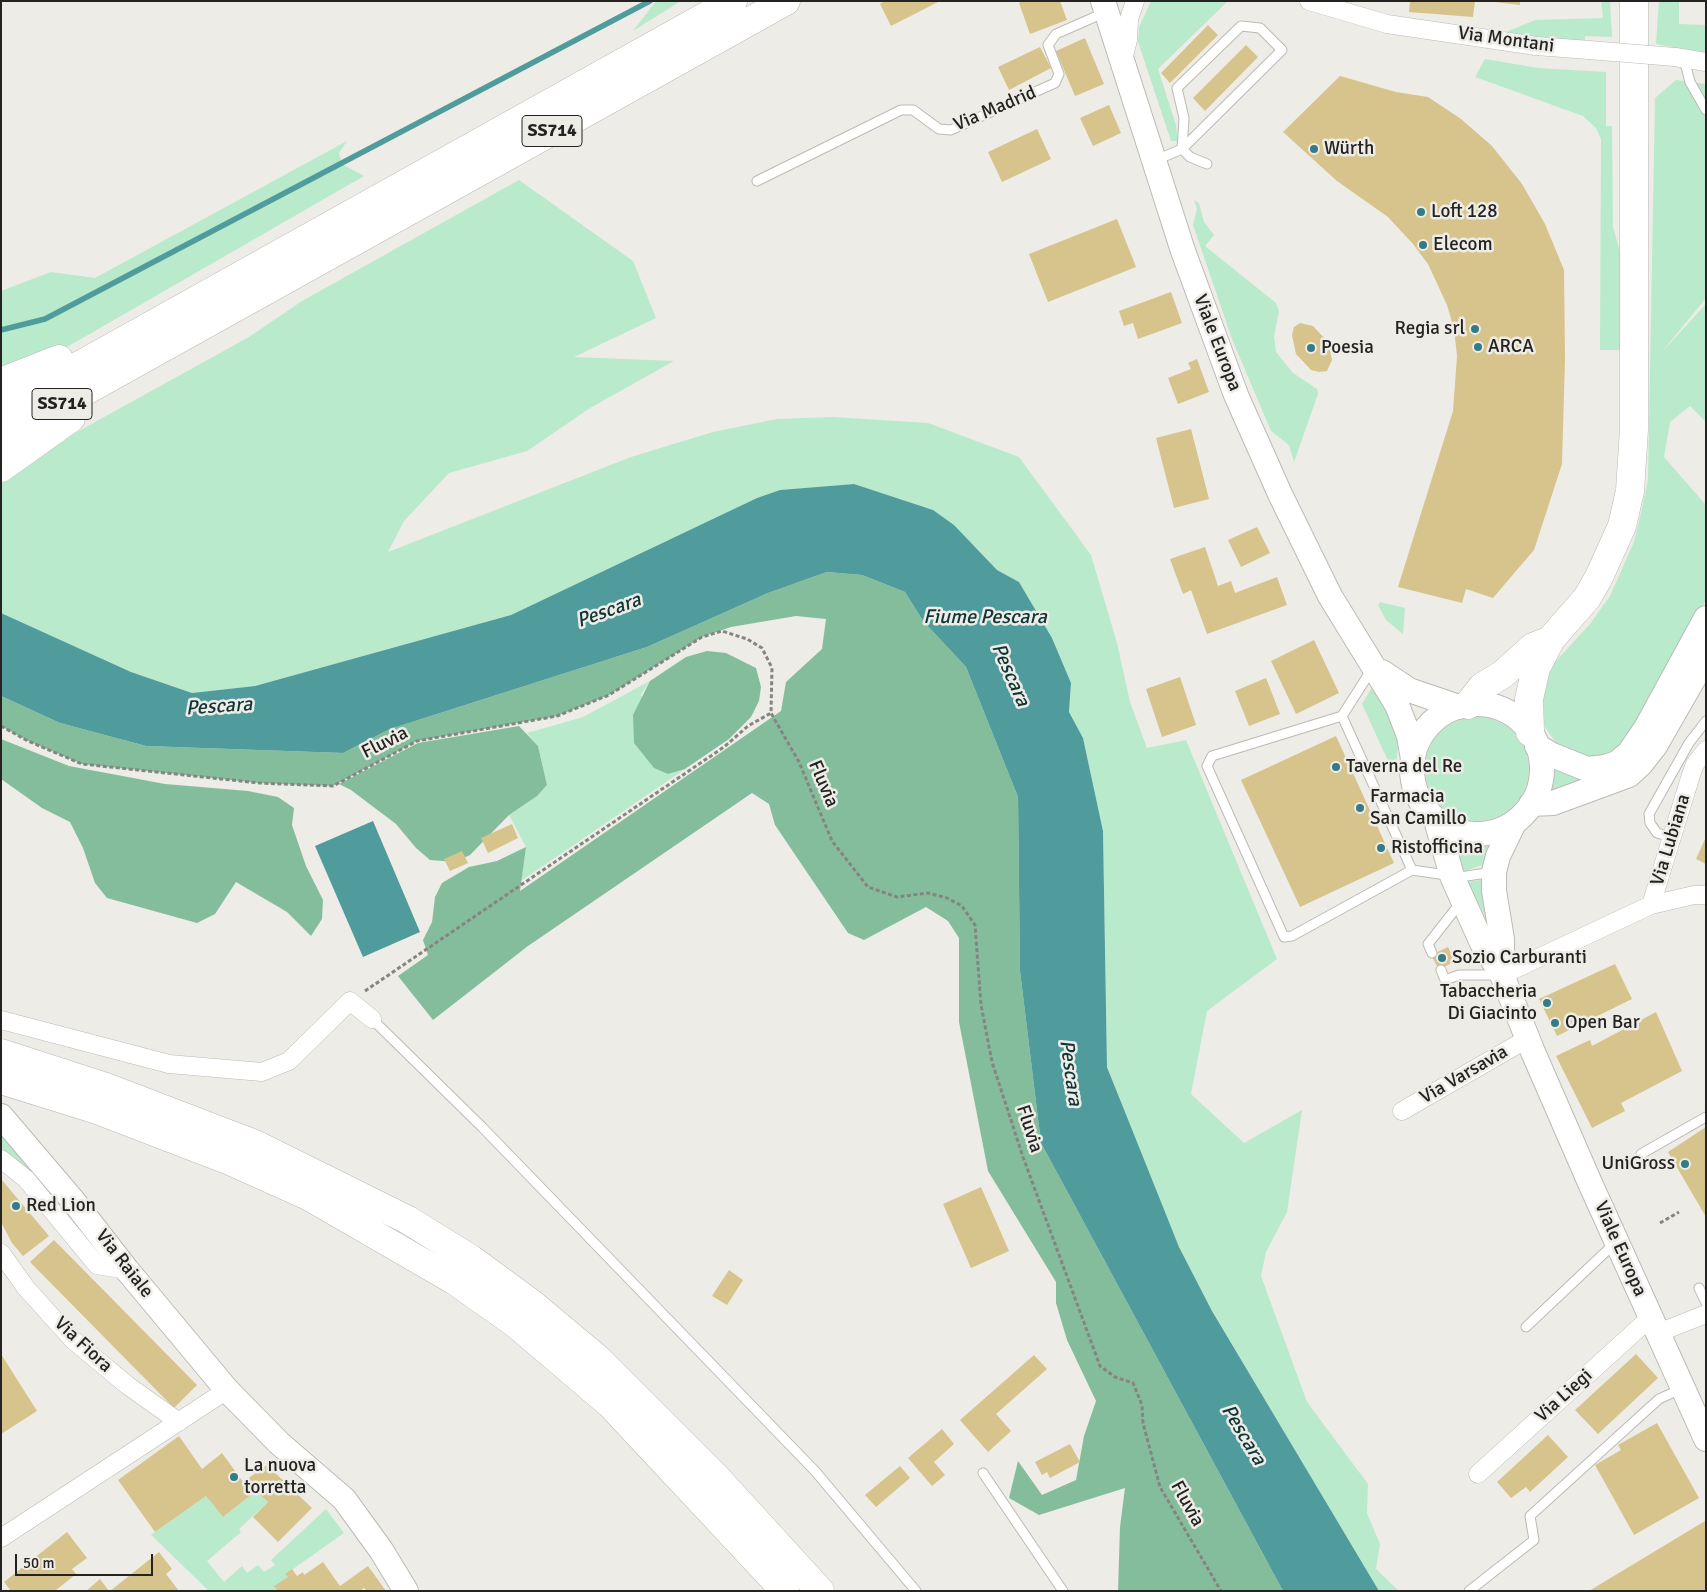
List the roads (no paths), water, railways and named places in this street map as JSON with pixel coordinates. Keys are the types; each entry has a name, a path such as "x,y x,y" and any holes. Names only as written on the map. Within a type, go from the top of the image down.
{"highway":[{"name":"SS714","path":"1,409 733,1"},
{"name":"SS714","path":"1,438 786,1"},
{"path":"1619,1 1621,42 1634,76"},
{"path":"1534,739 1529,699 1540,660 1551,639 1587,598 1599,577 1620,534 1630,491 1634,429 1634,1"},
{"path":"1634,30 1644,1"},
{"path":"1,382 44,366 79,348 106,351"},
{"path":"1,468 53,429 106,396 124,370"},
{"path":"1464,706 1482,687 1508,670 1533,648 1551,639"},
{"path":"1,1054 63,1087 201,1135 293,1161 408,1220 471,1259 531,1303 598,1359 716,1477 820,1591"},
{"path":"1,1080 63,1087"},
{"path":"201,1135 353,1220 456,1281 516,1324 610,1404 785,1591"}],"main road":[{"name":"Viale Europa","path":"1104,7 1153,161 1203,308 1236,395 1280,494 1330,596 1397,705 1409,736 1413,759"},
{"path":"1534,739 1542,770 1540,782 1531,804 1514,823 1497,831 1479,834 1452,830 1436,820 1428,812 1416,793 1413,782 1413,759 1420,739 1432,722 1464,706 1491,706 1503,710 1513,716 1552,755 1587,769 1617,763 1629,753 1646,728 1706,618"},
{"path":"1531,804 1553,803 1629,775 1641,764 1655,746 1706,657"},
{"name":"Viale Europa","path":"1374,665 1392,681 1409,690 1464,706"},
{"name":"Viale Europa","path":"1436,820 1452,876 1482,943 1502,975 1527,1039 1706,1439"},
{"name":"Viale Europa","path":"1502,975 1502,939 1494,891 1494,872 1500,849 1514,823"},
{"name":"Via Raiale","path":"1,1116 75,1203 126,1270 227,1390 279,1443 344,1499 381,1550 406,1591"}],"street":[{"path":"1122,64 1128,40 1129,19 1135,1"},
{"name":"Via Montani","path":"1308,1 1387,24 1536,46 1680,58 1706,62"},
{"name":"Via Lubiana","path":"1651,905 1695,764 1706,750"},
{"path":"1502,975 1651,905 1694,895 1706,895"},
{"path":"1,1020 169,1064 262,1072 289,1061 350,1002 372,1019"},
{"name":"Via Varsavia","path":"1402,1111 1527,1039"},
{"path":"1,1159 26,1179 97,1265 126,1270"},
{"name":"Via Fiora","path":"1,1253 26,1288 73,1340 128,1385 179,1422"},
{"path":"1655,1325 1706,1314"},
{"name":"Via Liegi","path":"1478,1474 1655,1325"},
{"path":"1,1538 227,1390"}],"lane":[{"name":"Via Madrid","path":"757,181 901,110 912,110 939,129 950,130 1055,83 1059,74 1048,45 1056,34 1104,7"},
{"path":"1153,161 1182,149 1282,50 1260,28 1241,26 1177,88 1184,118 1182,149 1190,157 1207,164"},
{"path":"1680,58 1690,82 1706,110"},
{"path":"1374,665 1342,716 1212,756 1206,766 1284,937 1292,936 1412,870 1467,877 1494,872"},
{"path":"1342,716 1412,870"},
{"path":"1672,837 1657,833 1650,823 1649,814 1689,743 1706,721"},
{"path":"1432,952 1428,944 1463,900"},
{"path":"1441,970 1445,980 1459,975 1502,975"},
{"path":"372,1019 482,1127 815,1471 916,1591"},
{"path":"1638,1164 1641,1154 1706,1117"},
{"path":"1526,1327 1617,1241"},
{"path":"1698,1288 1706,1303"},
{"path":"1469,1591 1534,1540 1530,1516 1658,1399 1683,1388"},
{"path":"983,1473 1063,1591"}],"water":[{"name":"Fiume Pescara","path":"854,484 933,510 954,525 997,570 1019,582 1052,638 1071,683 1069,712 1083,738 1103,831 1107,1067 1179,1247 1212,1311 1379,1591 1283,1591 1041,1143 1020,971 1018,797 966,667 923,621 905,592 862,575 827,572 768,593 647,647 390,729 343,753 146,746 60,723 1,696 1,613 131,672 192,693 255,686 511,615 757,498 780,490"},
{"path":"373,821 420,932 363,957 315,846"}],"waterway":[{"path":"1,330 45,319 650,1"}],"place":[{"name":"Würth","path":"1314,149"},
{"name":"Loft 128","path":"1421,212"},
{"name":"Elecom","path":"1423,245"},
{"name":"Regia srl","path":"1475,329"},
{"name":"ARCA","path":"1478,347"},
{"name":"Poesia","path":"1311,348"},
{"name":"Taverna del Re","path":"1336,767"},
{"name":"Farmacia San Camillo","path":"1360,808"},
{"name":"Ristofficina","path":"1381,848"},
{"name":"Sozio Carburanti","path":"1442,958"},
{"name":"Tabaccheria Di Giacinto","path":"1547,1003"},
{"name":"Open Bar","path":"1555,1023"},
{"name":"UniGross","path":"1685,1164"},
{"name":"Red Lion","path":"16,1206"},
{"name":"La nuova torretta","path":"234,1477"}],"water label":[{"name":"Pescara","path":"609,611"},
{"name":"Pescara","path":"1010,675"},
{"name":"Pescara","path":"219,707"},
{"name":"Pescara","path":"1070,1073"},
{"name":"Pescara","path":"1243,1435"}]}
